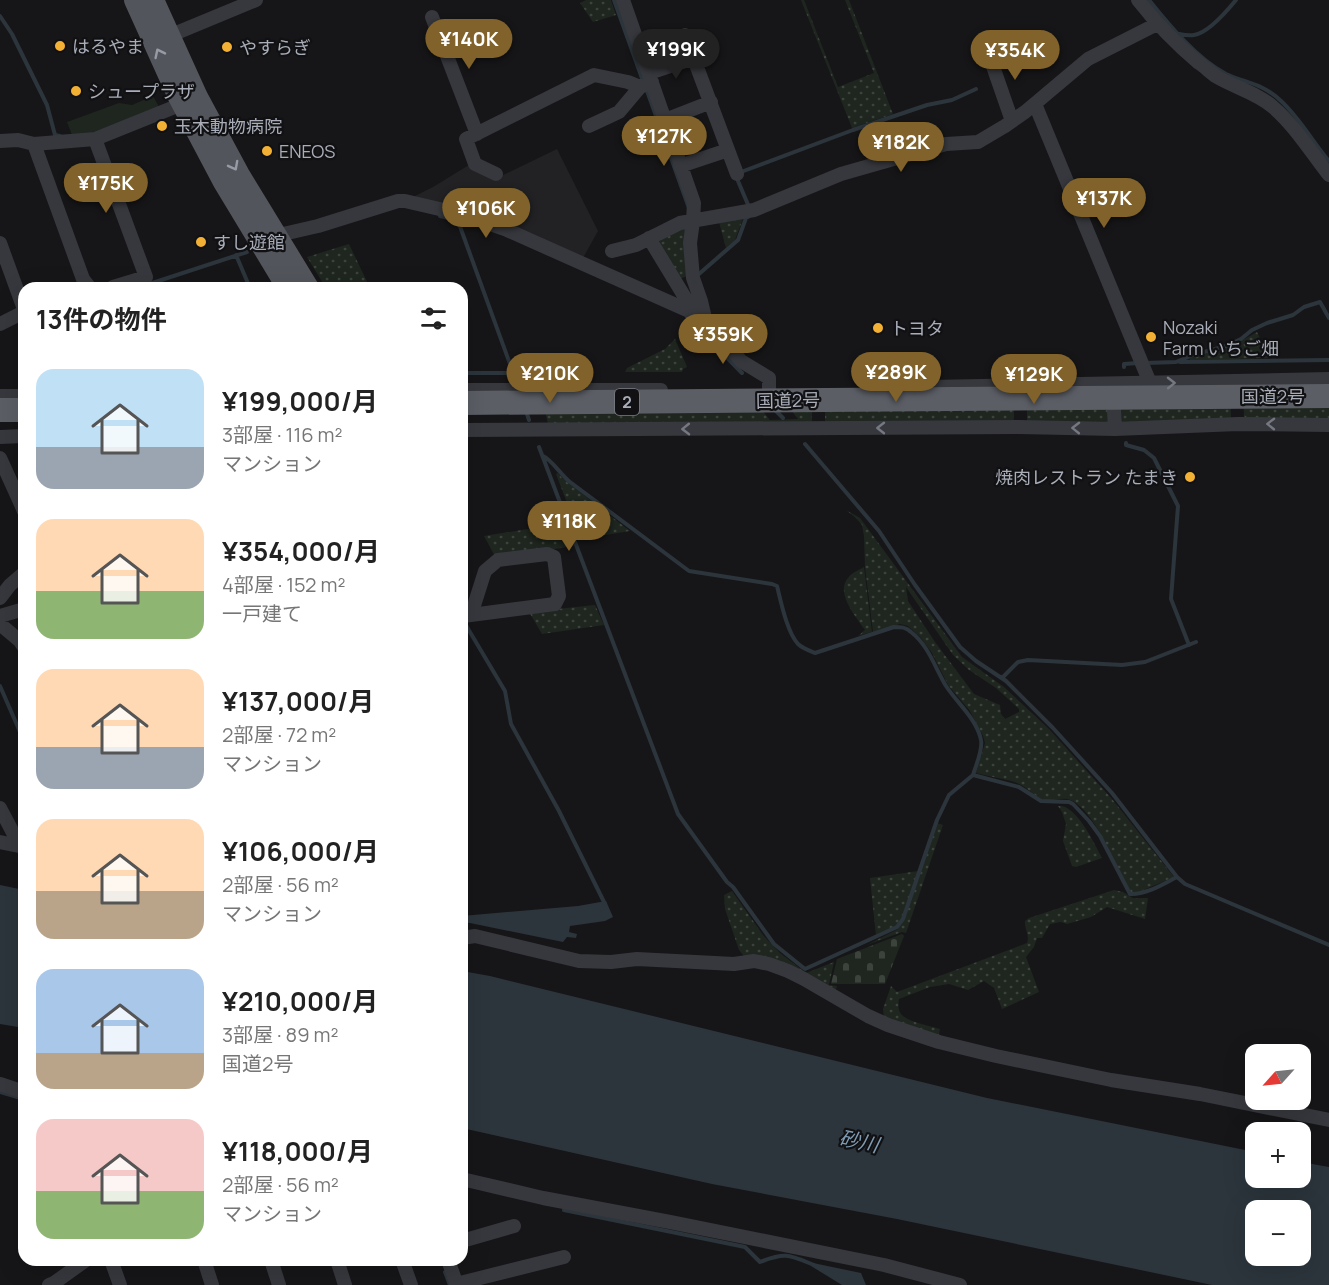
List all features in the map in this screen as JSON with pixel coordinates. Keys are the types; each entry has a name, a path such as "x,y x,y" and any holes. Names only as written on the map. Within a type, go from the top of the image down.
{"highway":[{"name":"国道2号","path":"468,404 1022,397 1329,396"},
{"path":"0,410 18,410"}],"main road":[{"path":"135,0 153,42 239,175 272,245 286,282"},
{"path":"153,0 169,36 190,101"},
{"path":"272,245 303,282"}],"street":[{"path":"169,36 256,0"},
{"path":"623,0 646,82 665,120 694,203 690,243 693,278 701,301 704,320"},
{"path":"1138,0 1157,24 1215,76 1257,95 1274,107 1329,175"},
{"path":"432,17 477,134"},
{"path":"612,251 636,245 680,222 754,210 841,174 946,144 978,142 1036,107 1088,59 1157,24"},
{"path":"686,35 737,174"},
{"path":"988,52 1012,121"},
{"path":"589,126 619,112 646,82 694,58"},
{"path":"496,174 475,164 466,140 594,75 628,82 646,82"},
{"path":"0,141 18,140 34,144 95,139 190,101"},
{"path":"665,120 711,102"},
{"path":"1036,107 1150,383"},
{"path":"95,139 146,277 131,282"},
{"path":"34,144 86,282"},
{"path":"680,166 728,150"},
{"path":"272,245 318,226 398,201 405,201 461,214 507,230 704,320"},
{"path":"649,238 704,320 741,361 769,378 769,389"},
{"path":"0,243 18,293"},
{"path":"0,324 18,314"},
{"path":"468,390 1017,386 1329,379"},
{"path":"1238,424 1239,381"},
{"path":"1112,384 1115,429"},
{"path":"1017,386 1019,427"},
{"path":"815,388 818,428"},
{"path":"528,389 543,430"},
{"path":"0,396 18,396"},
{"path":"468,430 1019,427 1115,429 1238,424 1329,425"},
{"path":"0,437 18,436"},
{"path":"0,458 18,498"},
{"path":"468,607 484,571 498,560 548,554 554,557 560,596 555,604 468,615"},
{"path":"0,598 18,578"},
{"path":"18,613 0,624 18,638"},
{"path":"0,808 18,839"},
{"path":"0,842 18,845"},
{"path":"468,937 475,936 579,961 611,962 637,959 769,964 804,979 868,1016 939,1042 1111,1080 1200,1094 1329,1119"},
{"path":"0,1084 18,1090"},
{"path":"468,1180 543,1198 884,1265 960,1285"},
{"path":"468,1239 514,1226"},
{"path":"450,1266 456,1285 564,1257"},
{"path":"49,1285 54,1283 69,1266"},
{"path":"113,1266 120,1285"},
{"path":"206,1266 212,1285"},
{"path":"273,1266 279,1285"},
{"path":"338,1266 345,1285"},
{"path":"404,1266 411,1285"}],"shaded area":[{"path":"557,149 598,231 583,258 411,198 469,165 471,169 496,181 501,176"}],"green space":[{"path":"586,0 611,0 616,15 593,22 580,3"},
{"path":"801,0 804,0 838,87 874,73 845,0 849,0 893,114 852,128"},
{"path":"153,96 159,107 91,133 72,135 67,122 119,103 132,105"},
{"path":"744,216 735,240 726,248 719,222"},
{"path":"684,226 687,229 689,275 680,279 658,244 662,238"},
{"path":"349,244 367,282 322,282 307,257"},
{"path":"1257,332 1270,358 1190,360 1190,358 1216,351"},
{"path":"675,339 687,367 682,372 625,372 627,368 665,349"},
{"path":"1329,384 1329,420 1247,420 1244,416 1243,388"},
{"path":"1118,386 1230,387 1231,418 1120,423"},
{"path":"1014,406 1013,422 825,424 825,408"},
{"path":"1112,406 1109,423 1027,421 1027,407"},
{"path":"761,409 770,420 798,419 791,410 812,409 812,422 549,427 545,412"},
{"path":"558,473 630,531 581,539 556,474"},
{"path":"846,510 860,518 962,657 1004,687 1049,729 1112,799 1174,877 1139,892 1131,892 1095,825 1077,804 1067,799 1044,800 1017,783 976,773 985,743 983,736 970,711 948,685 932,653 908,626 900,624 873,632 865,567 864,536 862,525","holes":["906,587 953,655 969,670 996,688 1019,709 1019,712 1005,719 1001,714 1000,705 974,694 908,601"]},
{"path":"565,523 574,546 496,558 484,536"},
{"path":"864,567 872,632 858,636 865,630 848,605 844,591 849,576"},
{"path":"595,605 604,625 542,634 529,612"},
{"path":"1058,806 1066,807 1078,818 1102,858 1076,867 1072,866 1063,841 1066,824"},
{"path":"937,823 943,825 906,933 902,932 867,945 898,929 904,920"},
{"path":"918,871 902,918 896,927 876,936 870,878"},
{"path":"1114,890 1133,898 1148,898 1145,919 1107,907 1091,917 1067,924 1061,922 1050,924 1042,938 1037,938 1034,947 1026,957 1039,992 1002,1009 994,988 984,981 968,990 949,984 930,987 899,999 899,1011 904,1017 940,1029 937,1037 884,1019 883,1009 891,986 897,992 1027,943 1025,921 1029,918"},
{"path":"732,891 763,935 780,953 806,973 834,962 829,985 837,986 835,993 744,956 739,950 725,909 724,895"},
{"path":"902,934 904,936 885,984 831,984 837,959"}],"water":[{"path":"0,885 18,889 18,1027 0,1024"},
{"path":"606,901 613,917 605,921 570,926 569,932 577,934 576,938 567,937 563,942 468,923 468,915 578,906"},
{"name":"砂川","path":"468,972 987,1098 1245,1150 1245,1188 1311,1188 1311,1164 1329,1167 1329,1285 1212,1285 897,1219 712,1184 468,1129"},
{"path":"810,1263 861,1273 866,1285 842,1285 811,1266"}],"waterway":[{"path":"614,0 643,81"},
{"path":"1149,0 1194,51 1215,68 1260,87 1280,100 1329,161"},
{"path":"1179,34 1192,35 1205,30 1217,21 1236,0"},
{"path":"0,16 12,34 47,105 55,135 60,136"},
{"path":"646,88 689,208"},
{"path":"749,207 738,181 741,172 853,130 927,105 952,100 976,89"},
{"path":"440,216 465,222"},
{"path":"699,274 738,240 748,217"},
{"path":"458,221 514,375"},
{"path":"155,282 247,252"},
{"path":"236,255 247,282"},
{"path":"1146,363 1176,362 1226,346 1241,339 1252,330 1320,302 1329,318"},
{"path":"687,317 742,373"},
{"path":"1180,362 1329,360"},
{"path":"1124,367 1124,364 1138,363"},
{"path":"468,373 513,373"},
{"path":"774,409 783,418"},
{"path":"526,411 529,420"},
{"path":"1126,443 1126,445 1144,450 1154,458 1178,506 1171,599 1189,645"},
{"path":"805,444 879,531 960,647 1006,681 1053,728 1112,793 1177,877 1185,884 1329,945"},
{"path":"539,447 678,814 774,944 805,969 897,927 903,919 937,820 949,795 973,775 1019,787 1041,801 1073,804 1100,836 1130,894 1148,891 1177,877"},
{"path":"543,456 570,482 689,571 777,586 785,617 794,639 806,649 815,653 894,627 909,630 927,650 946,686 979,732 981,748 973,775"},
{"path":"468,629 505,691 511,724 559,811 605,904"},
{"path":"1002,678 1018,662 1028,660 1122,665 1145,662 1196,642"},
{"path":"0,686 18,727"},
{"path":"0,1092 18,1097"},
{"path":"564,1210 745,1247 760,1262 787,1256 814,1265"},
{"path":"445,1272 450,1285"}],"place":[{"name":"はるやま","path":"60,46"},
{"name":"やすらぎ","path":"227,47"},
{"name":"シュープラザ","path":"76,91"},
{"name":"玉木動物病院","path":"162,126"},
{"name":"ENEOS","path":"267,151"},
{"name":"すし遊館","path":"201,242"},
{"name":"トヨタ","path":"878,328"},
{"name":"Nozaki Farm いちご畑","path":"1151,337"},
{"name":"焼肉レストラン たまき","path":"1190,477"}]}
